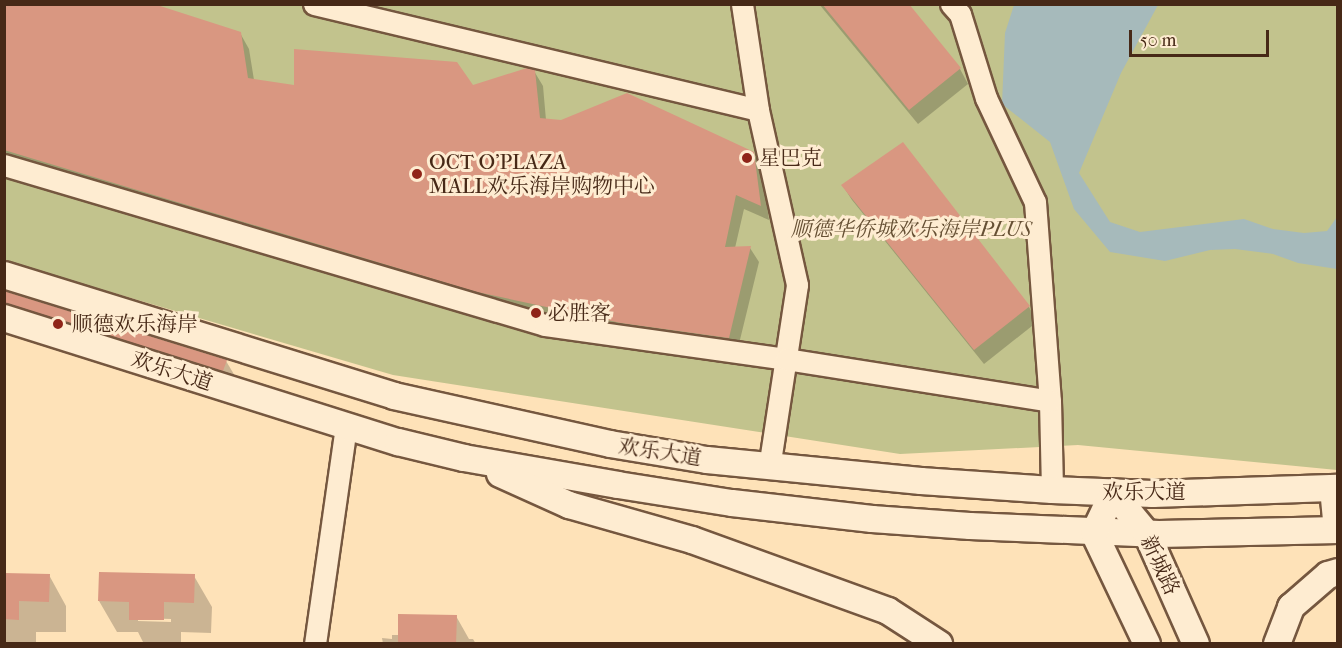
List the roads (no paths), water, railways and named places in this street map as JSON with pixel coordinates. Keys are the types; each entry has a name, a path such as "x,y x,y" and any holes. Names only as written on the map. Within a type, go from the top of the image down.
{"street":[{"path":"314,4 758,110"},
{"path":"742,4 758,110 797,285 769,466"},
{"path":"951,4 960,14 986,98 1035,202 1050,401 1052,490"},
{"path":"4,165 545,325 786,359 1050,401"},
{"name":"欢乐大道","path":"4,275 394,396 610,444 707,460 937,483 1113,493 1335,488"},
{"name":"欢乐大道","path":"4,318 346,426 464,458 732,503 934,524 1094,533 1337,530"},
{"path":"315,644 346,426"},
{"path":"464,458 569,505 692,540 888,611 939,644"},
{"path":"934,524 937,483"},
{"path":"1335,488 1337,530"},
{"path":"1094,533 1113,493"},
{"name":"新城路","path":"1113,493 1147,534 1196,644"},
{"name":"新城路","path":"1094,533 1148,644"},
{"path":"1277,644 1291,607 1328,575 1338,572"}],"place":[{"name":"星巴克","path":"747,158"},
{"name":"OCT O'PLAZA MALL欢乐海岸购物中心","path":"417,174"},
{"name":"必胜客","path":"536,313"},
{"name":"顺德欢乐海岸","path":"58,324"}],"park label":[{"name":"顺德华侨城欢乐海岸PLUS","path":"911,229"}]}
